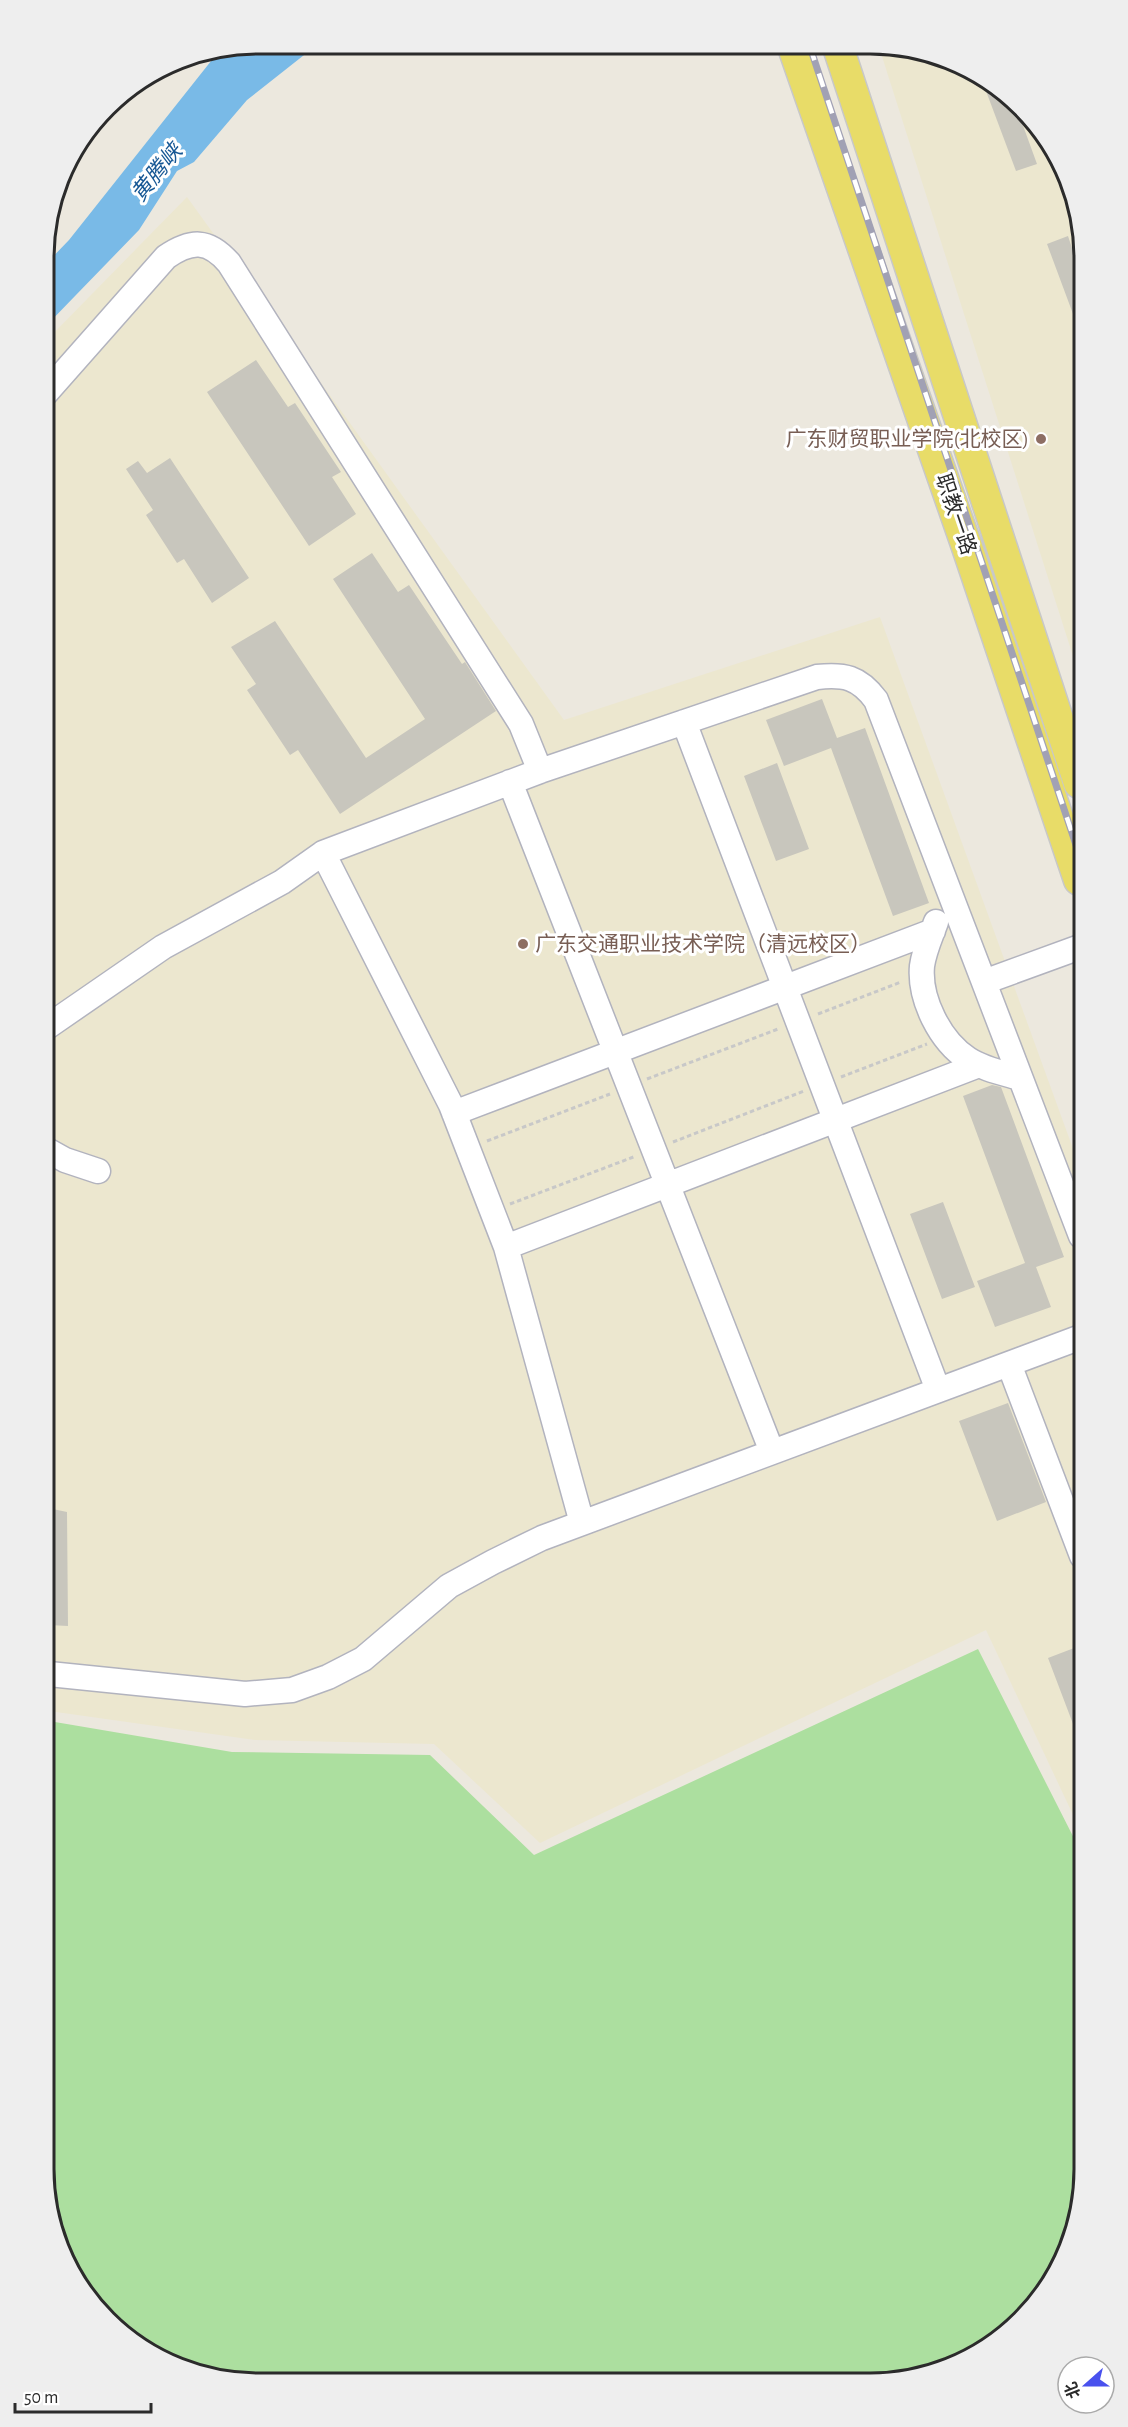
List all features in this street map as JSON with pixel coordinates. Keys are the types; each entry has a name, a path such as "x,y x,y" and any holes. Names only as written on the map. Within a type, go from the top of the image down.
{"main road":[{"name":"职教一路","path":"795,54 967,547 1074,865"},
{"name":"职教一路","path":"840,54 1074,768"}],"street":[{"path":"54,384 174,251 193,245 206,245 218,250 236,273 522,724 540,771"},
{"path":"54,1022 163,947 282,882 323,853 540,771 817,676 835,675 866,686 876,700 1074,1218"},
{"path":"684,722 939,1390"},
{"path":"510,782 772,1452"},
{"path":"323,853 454,1113 468,1148 506,1247 582,1523"},
{"path":"952,899 938,918 922,967 923,989 929,1009 946,1037 967,1059 1020,1078"},
{"path":"454,1113 933,931"},
{"path":"984,982 1074,949"},
{"path":"506,1247 979,1065"},
{"path":"54,1154 98,1171"},
{"path":"54,1675 245,1694 292,1690 328,1677 363,1659 449,1586 542,1538 1074,1340"},
{"path":"1009,1364 1074,1535"}],"path":[{"path":"468,1148 923,974"},
{"path":"492,1211 946,1037"}],"shaded area":[{"name":"广东财贸职业学院(北校区)","path":"881,54 936,65 983,88 1005,105 1032,134 1047,156 1067,205 1074,258 1074,659"},
{"name":"广东交通职业技术学院（清远校区）","path":"187,197 564,720 880,617 1074,1151 1074,1817 986,1630 540,1843 434,1744 255,1740 54,1712 54,333"}],"green space":[{"path":"978,1649 1074,1838 1074,2182 1070,2209 1058,2247 1047,2271 1014,2313 983,2339 960,2352 923,2366 897,2371 870,2373 245,2373 205,2366 180,2357 156,2346 114,2313 81,2271 61,2222 56,2196 54,2169 54,1722 232,1752 430,1755 534,1855"}],"water":[{"name":"黄腾峡","path":"245,54 305,54 247,100 194,162 177,171 139,230 54,318 54,256 69,240 212,59"}],"building":[{"path":"986,90 1005,105 1022,123 1037,164 1016,171"},
{"path":"1068,236 1074,253 1074,317 1047,244"},
{"path":"256,360 288,407 295,403 341,472 332,477 356,514 309,546 207,392"},
{"path":"170,458 249,578 212,603 184,559 177,563 146,515 153,510 126,469 138,461 147,473"},
{"path":"372,553 398,592 409,585 462,664 465,662 496,711 340,814 298,750 290,755 247,690 256,684 231,647 275,621 366,758 425,719 333,579"},
{"path":"822,699 837,738 865,728 929,903 893,916 831,748 784,766 766,720"},
{"path":"777,763 809,849 776,861 744,776"},
{"path":"992,1085 1001,1087 1064,1257 1036,1267 1051,1307 995,1327 977,1281 1025,1263 963,1096"},
{"path":"943,1202 975,1287 942,1299 910,1214"},
{"path":"1008,1403 1046,1502 997,1521 959,1421"},
{"path":"54,1509 67,1512 68,1626 54,1625"},
{"path":"1074,1648 1074,1727 1048,1658"}],"railway":[{"path":"812,54 1074,839"}],"place":[{"name":"广东财贸职业学院(北校区)","path":"1041,439"},
{"name":"广东交通职业技术学院（清远校区）","path":"523,944"}]}
